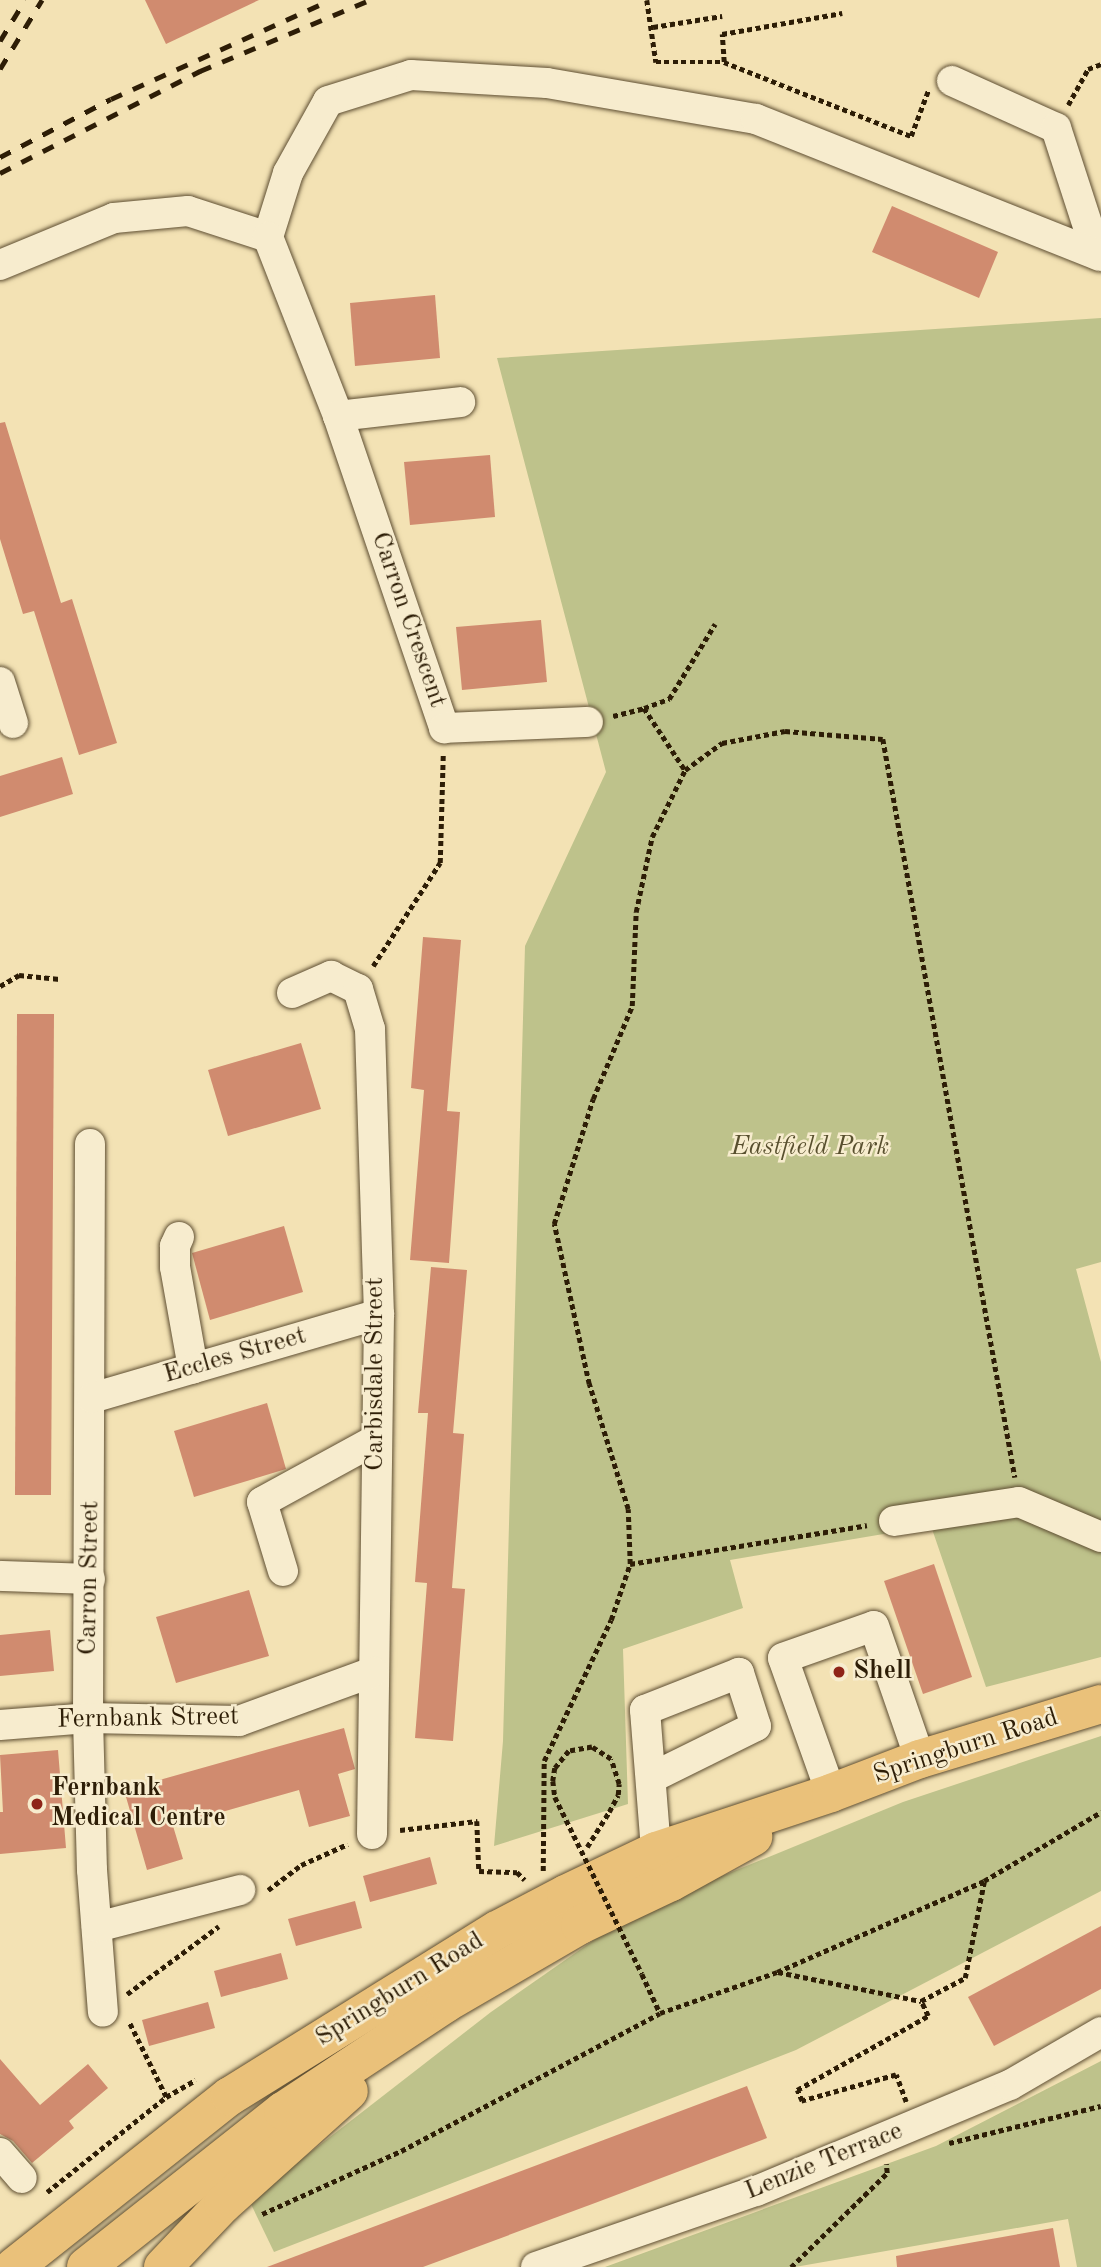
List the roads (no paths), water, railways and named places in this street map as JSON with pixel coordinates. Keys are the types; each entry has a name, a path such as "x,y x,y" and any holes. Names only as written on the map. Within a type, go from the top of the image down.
{"main road":[{"name":"Springburn Road","path":"14,2267 230,2096 497,1930 656,1851 831,1793 920,1759 1101,1704"},
{"name":"Springburn Road","path":"86,2267 284,2111 446,2003 580,1925 671,1882 831,1793"},
{"path":"163,2267 223,2204 446,2003"},
{"path":"0,2244 62,2227"}],"street":[{"path":"0,265 114,218 188,211 268,237 288,173 328,101 411,75 547,83 756,119 1099,255"},
{"path":"952,80 1056,128 1099,255"},
{"name":"Carron Crescent","path":"268,237 338,416 444,728 588,722"},
{"path":"338,416 460,402"},
{"path":"0,682 13,723"},
{"name":"Carbisdale Street","path":"292,993 331,976 358,989 370,1029 379,1314 372,1833"},
{"name":"Carron Street","path":"90,1144 92,1398 88,1718 97,1927 111,2006"},
{"path":"179,1237 175,1246 175,1267 193,1368"},
{"name":"Eccles Street","path":"92,1398 379,1314"},
{"path":"283,1571 262,1502 377,1439"},
{"path":"894,1521 1019,1502 1101,1537"},
{"path":"0,1576 90,1579"},
{"path":"831,1793 783,1658 874,1626 920,1759"},
{"name":"Fernbank Street","path":"0,1725 88,1718 239,1721 373,1672"},
{"path":"650,1778 656,1851"},
{"path":"97,1927 249,1893"},
{"name":"Lenzie Terrace","path":"536,2267 756,2192 1010,2085 1101,2032"},
{"path":"0,2153 33,2187"}],"railway":[{"path":"0,41 25,0"},
{"path":"0,69 42,0"},
{"path":"0,157 111,99 330,0"},
{"path":"0,173 200,71 370,0"}],"place":[{"name":"Shell","path":"839,1672"},
{"name":"Fernbank Medical Centre","path":"37,1804"}],"park label":[{"name":"Eastfield Park","path":"810,1148"}]}
